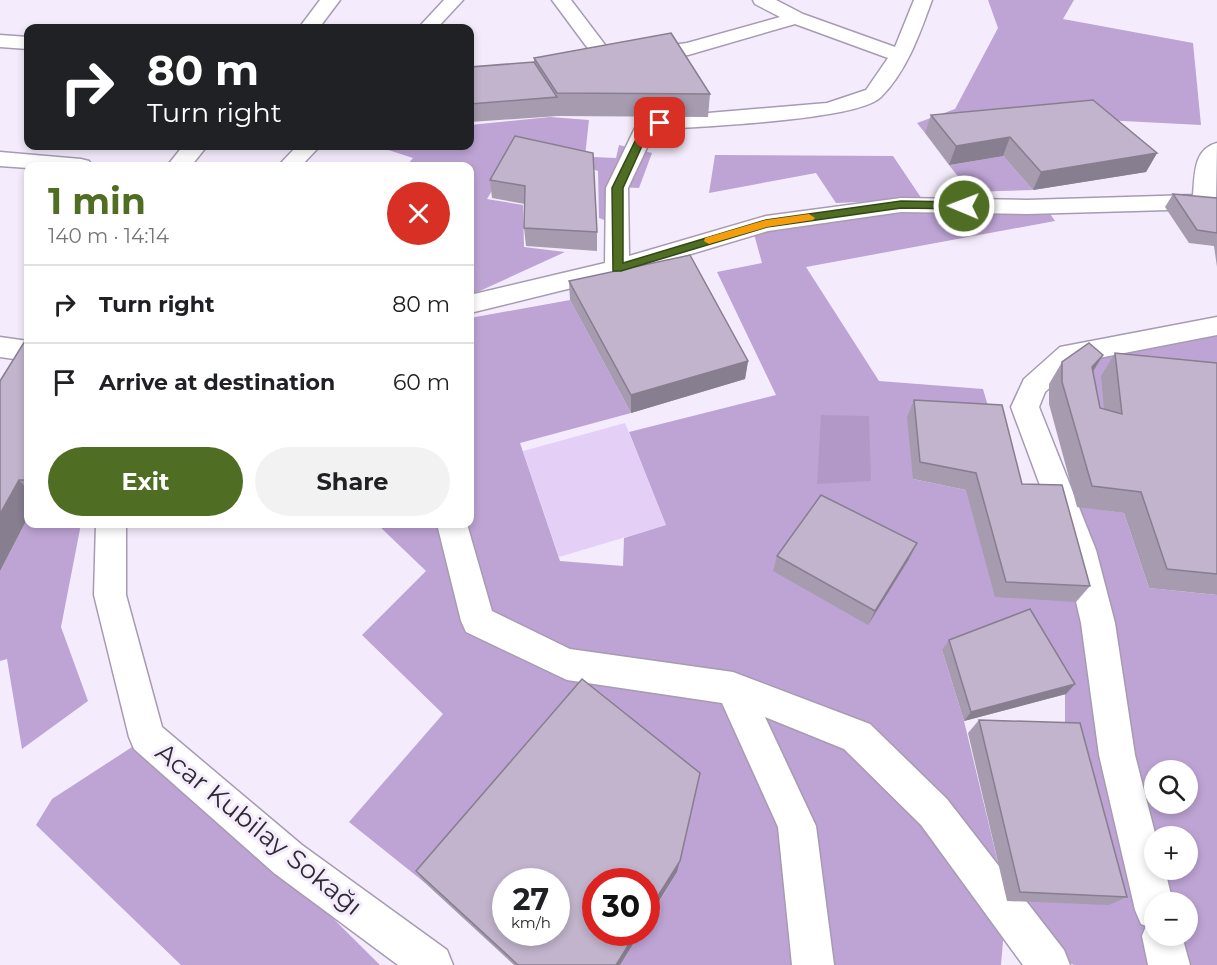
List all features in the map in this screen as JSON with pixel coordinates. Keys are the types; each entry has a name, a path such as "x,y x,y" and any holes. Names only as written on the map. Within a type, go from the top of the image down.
{"street":[{"path":"312,24 330,0"},
{"path":"561,0 605,58"},
{"path":"762,0 796,18 899,56"},
{"path":"617,268 617,188 643,133 660,123 830,110 873,94 899,56 923,0"},
{"path":"432,24 457,3"},
{"path":"583,61 688,49 796,18"},
{"path":"0,41 24,43"},
{"path":"182,162 192,150"},
{"path":"293,162 305,150"},
{"path":"474,303 617,268 766,224 901,205 1027,207 1204,202 1207,161 1217,150"},
{"path":"0,159 35,162"},
{"path":"1151,892 1117,755 1098,623 1080,550 1025,407 1034,386 1070,354 1217,326"},
{"path":"0,347 24,361"},
{"name":"Acar Kubilay Sokağı","path":"111,528 111,595 147,737 288,859 432,965"},
{"path":"454,528 478,621 567,664 733,688 857,736 934,812 1049,965"},
{"path":"733,688 797,826 813,965"},
{"path":"1164,946 1169,965"}],"shaded area":[{"path":"988,0 1074,0 1063,19 1193,43 1201,125 1084,119 925,133 917,123 955,109 998,28"},
{"path":"550,117 589,120 584,165 515,152 487,199 523,205 524,247 565,252 474,294 474,162 410,162 413,158 388,150 474,150 474,125"},
{"path":"619,145 652,153 639,188 617,187 607,221 599,218 598,171 589,168 593,157 616,158"},
{"path":"715,155 893,156 922,199 836,203 816,173 709,193"},
{"path":"1003,156 1033,190 970,192 949,165"},
{"path":"1042,202 1055,221 806,267 879,381 983,389 993,423 913,479 966,490 1124,513 1149,588 1217,595 1217,965 1074,965 1004,929 1001,965 620,965 632,946 660,946 660,900 677,872 660,873 660,868 582,868 582,876 570,876 570,868 492,868 492,879 424,882 349,822 443,714 362,635 426,571 381,528 474,528 474,317 570,300 631,413 520,443 560,561 623,566 624,538 666,525 629,432 776,395 717,272 762,263 754,234 849,215 949,212","holes":["942,650 1065,694 1065,735 1007,900 964,721"]},
{"path":"1217,329 1217,436 1107,435 1076,366 1113,347"},
{"path":"821,415 869,416 871,481 817,484"},
{"path":"625,423 666,525 559,557 523,451"},
{"path":"24,525 24,528 80,528 61,627 88,701 22,749 7,659 0,661 0,571"},
{"path":"149,736 380,965 181,965 36,825 52,799"}],"building":[{"path":"671,33 710,94 557,93 534,58"},
{"path":"534,62 557,97 474,104 474,67"},
{"path":"1093,100 1157,153 1041,172 1010,137 956,146 931,115"},
{"path":"515,136 593,153 597,232 524,228 525,186 490,180"},
{"path":"1173,194 1217,198 1217,233 1197,230"},
{"path":"690,255 748,361 631,395 569,281"},
{"path":"24,342 24,480 19,480 0,514 0,381"},
{"path":"1089,343 1103,355 1092,367 1100,408 1122,414 1115,353 1217,363 1217,574 1167,569 1141,492 1092,486 1062,382 1062,362"},
{"path":"914,400 1002,405 1022,484 1062,485 1090,586 1006,582 976,473 920,462"},
{"path":"821,495 917,543 875,611 777,556"},
{"path":"1030,609 1075,684 971,712 949,640"},
{"path":"582,679 700,773 680,861 660,893 660,868 582,868 582,946 628,946 616,965 518,965 497,946 570,946 570,868 492,868 492,941 416,871"},
{"path":"979,720 1080,723 1127,897 1020,892"}],"slow traffic":[{"path":"709,241 766,224 809,218"}],"route":[{"path":"660,123 643,133 617,188 617,268 766,224 901,205 964,206"}]}
